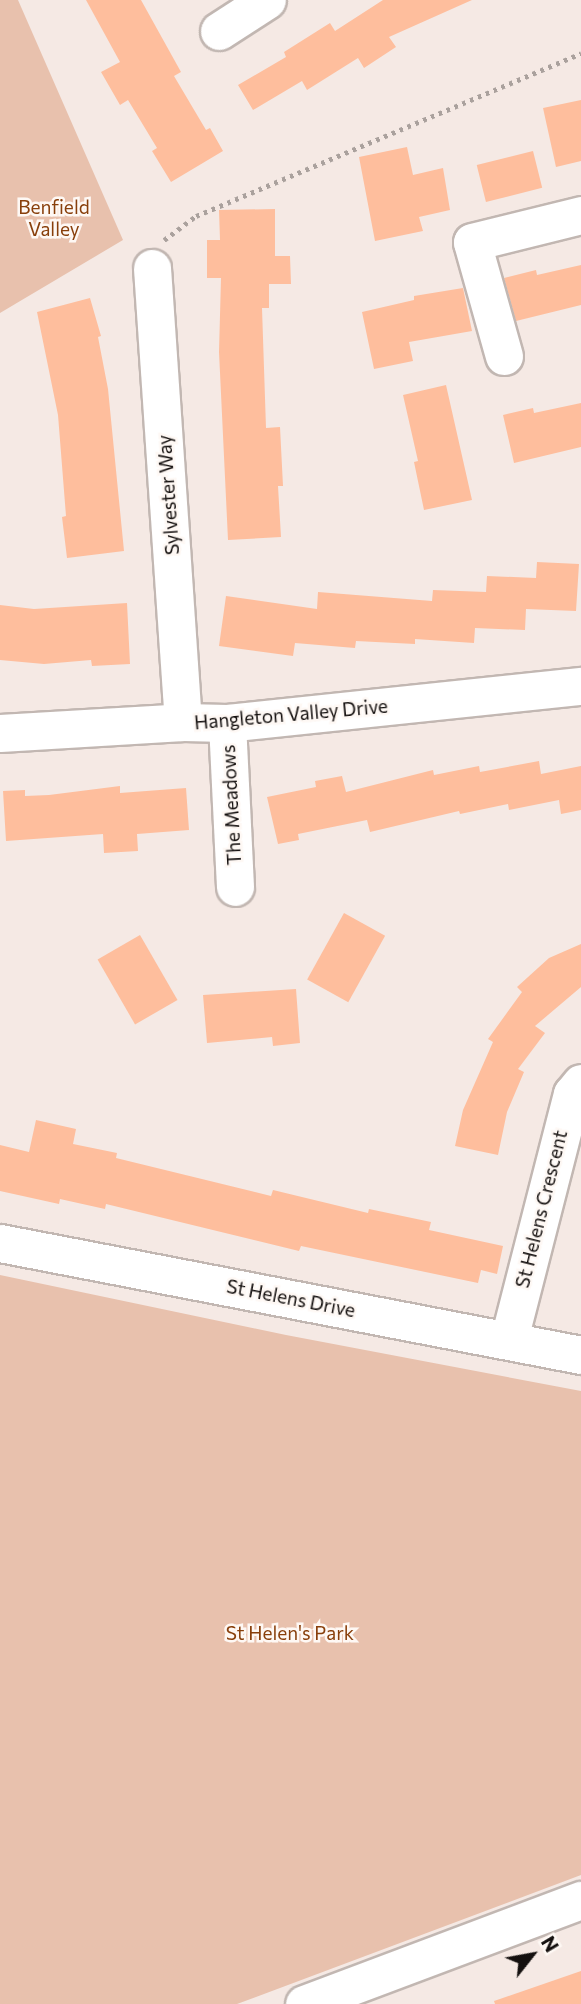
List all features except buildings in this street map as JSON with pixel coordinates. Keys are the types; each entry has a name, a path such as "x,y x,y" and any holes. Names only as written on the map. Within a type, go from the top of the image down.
{"street":[{"path":"219,31 267,0"},
{"path":"504,356 472,242 581,215"},
{"name":"Sylvester Way","path":"152,268 183,722"},
{"name":"Hangleton Valley Drive","path":"0,733 183,722 228,723 581,686"},
{"name":"The Meadows","path":"228,723 235,887"},
{"name":"St Helens Crescent","path":"509,1339 568,1106 572,1094 581,1083"},
{"name":"St Helens Drive","path":"0,1243 581,1355"},
{"path":"304,2004 581,1900"}],"path":[{"path":"152,268 155,246 196,216 581,53"}],"green space":[{"name":"Benfield Valley","path":"0,0 18,0 123,240 0,313"},
{"name":"St Helen's Park","path":"0,1275 286,1335 581,1391 581,1875 237,2004 0,2004"}]}
